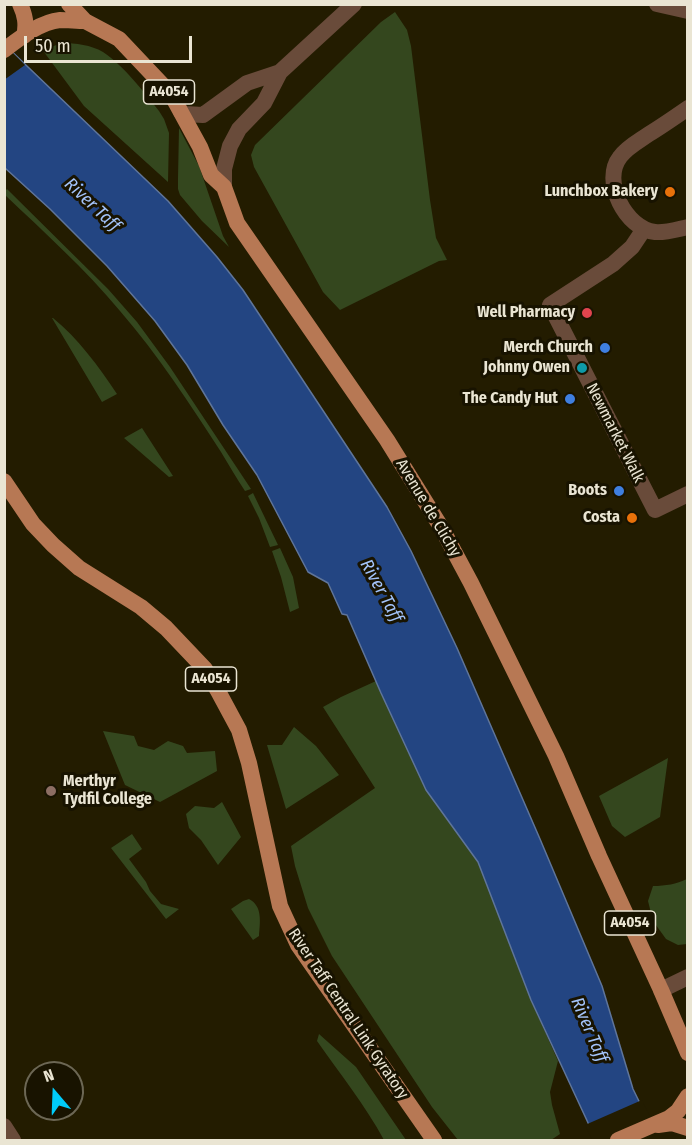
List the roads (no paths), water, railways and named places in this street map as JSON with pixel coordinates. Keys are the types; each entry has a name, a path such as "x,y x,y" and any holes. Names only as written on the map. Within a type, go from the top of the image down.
{"main road":[{"path":"20,4 26,21 24,36"},
{"name":"Avenue de Clichy","path":"69,4 85,21 119,39 171,94 200,147 211,175 224,187 237,223 387,440 441,527 556,756 687,1053"},
{"name":"Avenue de Clichy","path":"24,36 59,20 85,21"},
{"name":"A4054","path":"6,49 24,36"},
{"name":"River Taff Central Link Gyratory","path":"4,481 33,524 53,545 80,568 141,607 166,628 205,669 239,730 249,763 280,906 298,945 434,1140"},
{"path":"618,1140 671,1124 687,1096"}],"street":[{"path":"224,187 224,170 230,146 239,129 264,103 280,72 354,4"},
{"path":"657,4 687,11"},
{"path":"181,112 203,115 248,83 280,72"},
{"path":"687,108 628,148 618,158 613,172 616,195 634,223 656,232 687,227"},
{"name":"Newmarket Walk","path":"644,229 632,247 614,264 550,305 654,510 687,494"},
{"path":"661,990 687,977"},
{"path":"4,1126 13,1140"}],"water":[{"name":"River Taff","path":"5,45 168,201 217,257 243,290 387,507 411,551 457,648 540,839 602,986 633,1089 658,1140 596,1140 531,1000 478,862 426,790 347,615 342,614 328,583 308,572 257,475 223,425 187,365 155,321 107,266 5,168"}],"place":[{"name":"Lunchbox Bakery","path":"670,192"},
{"name":"Well Pharmacy","path":"587,313"},
{"name":"Merch Church","path":"605,348"},
{"name":"Johnny Owen","path":"582,368"},
{"name":"The Candy Hut","path":"570,399"},
{"name":"Boots","path":"619,491"},
{"name":"Costa","path":"632,518"},
{"name":"Merthyr Tydfil College","path":"51,791"}]}
